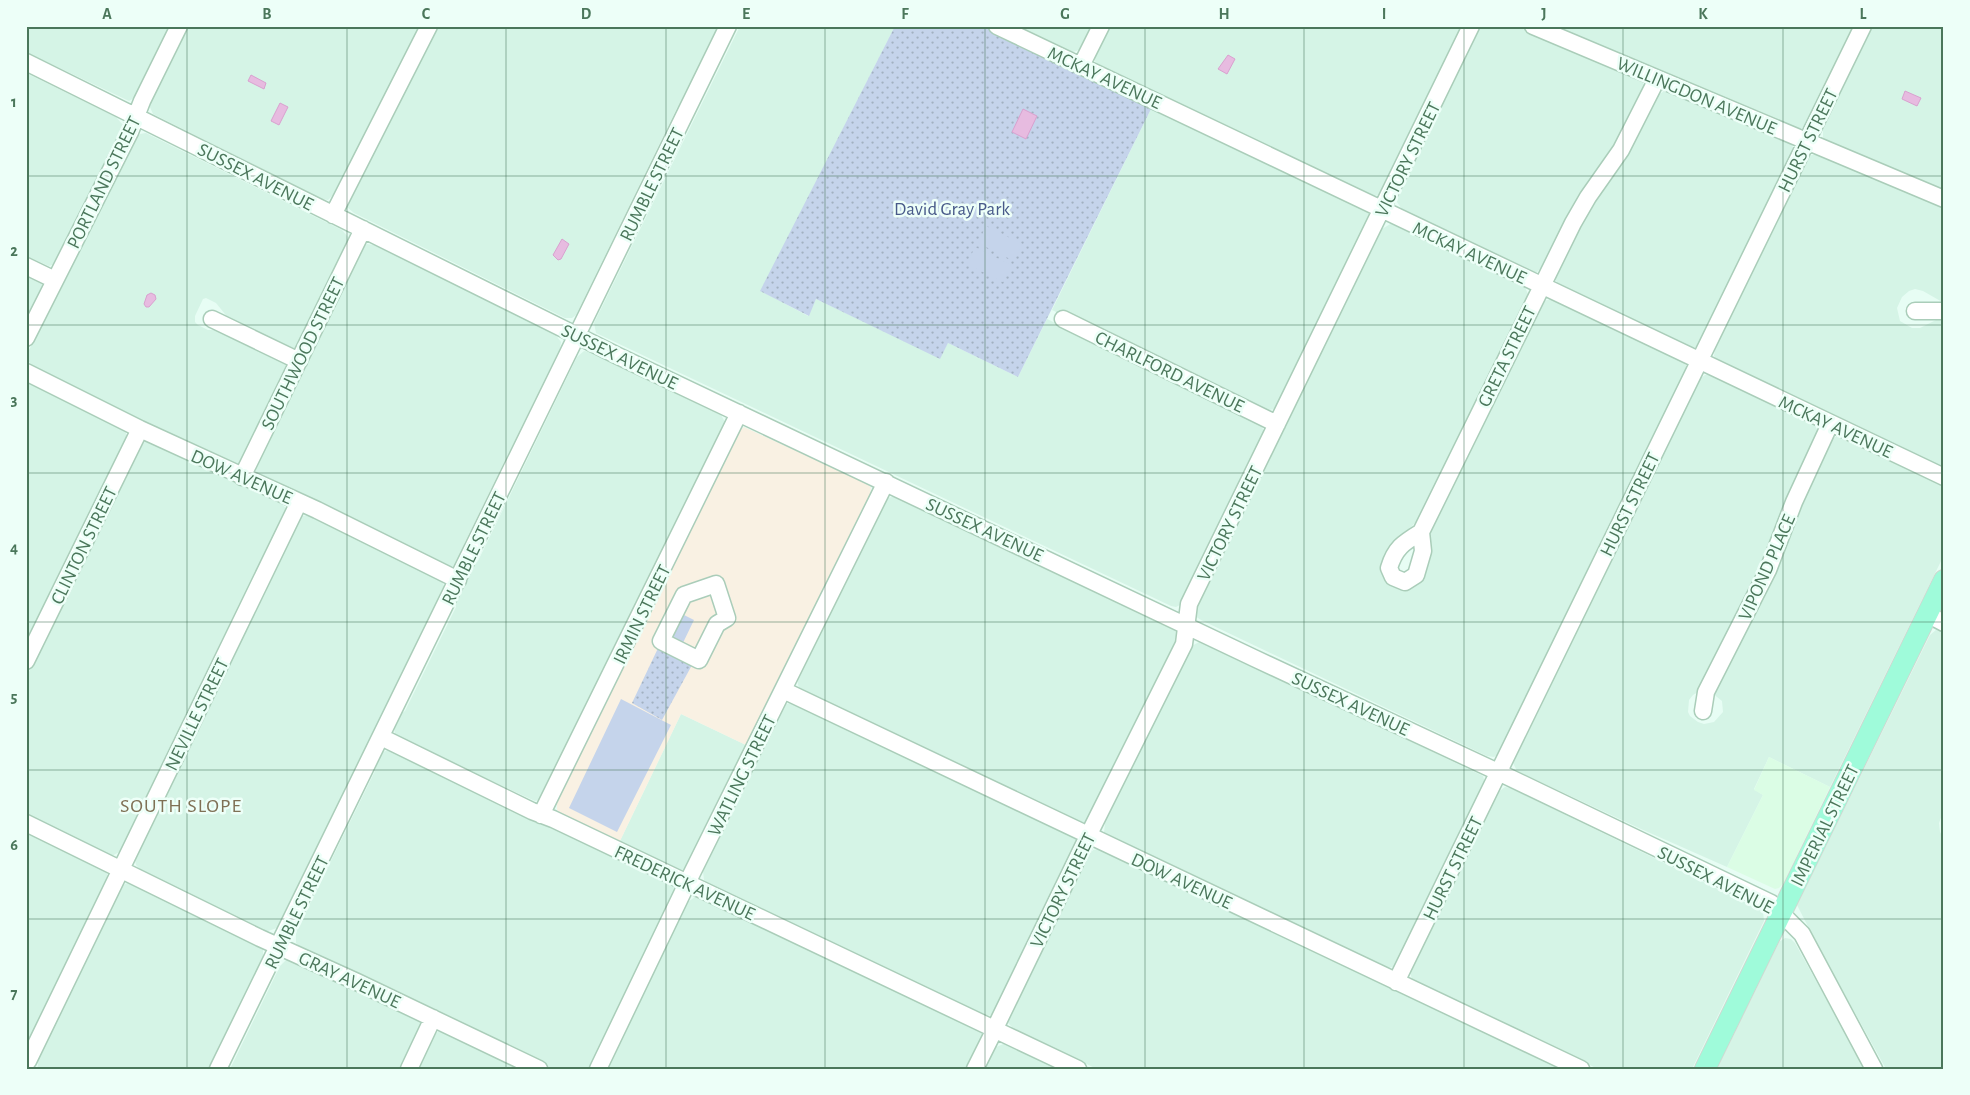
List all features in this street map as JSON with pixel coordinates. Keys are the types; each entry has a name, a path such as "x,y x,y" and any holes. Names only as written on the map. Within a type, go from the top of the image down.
{"main road":[{"name":"IMPERIAL STREET","path":"1705,1069 1781,913 1936,619 1944,580"}],"street":[{"name":"PORTLAND STREET","path":"26,338 136,116 178,26"},
{"path":"333,214 429,26"},
{"name":"RUMBLE STREET","path":"218,1069 728,26"},
{"name":"MCKAY AVENUE","path":"997,26 1944,477"},
{"path":"1081,66 1101,26"},
{"name":"VICTORY STREET","path":"975,1069 1184,644 1189,604 1471,26"},
{"name":"WILLINGDON AVENUE","path":"1533,26 1944,198"},
{"name":"HURST STREET","path":"1396,982 1863,26"},
{"name":"SUSSEX AVENUE","path":"26,62 577,335 1771,903 1802,934 1874,1069"},
{"name":"GRETA STREET","path":"1421,532 1540,286 1580,210 1621,150 1656,78"},
{"name":"SOUTHWOOD STREET","path":"242,477 362,229"},
{"path":"26,266 55,280"},
{"path":"1915,311 1944,311"},
{"path":"212,319 299,361"},
{"name":"CHARLFORD AVENUE","path":"1063,319 1277,424"},
{"name":"DOW AVENUE","path":"26,372 140,429 299,502 458,580"},
{"name":"IRMIN STREET","path":"542,815 739,412"},
{"name":"VIPOND PLACE","path":"1703,711 1706,692 1768,570 1794,502 1830,424"},
{"name":"CLINTON STREET","path":"26,661 140,429"},
{"name":"WATLING STREET","path":"598,1069 886,482"},
{"name":"NEVILLE STREET","path":"28,1061 299,502"},
{"path":"716,584 727,618 717,624 698,660 662,640 684,595 716,584"},
{"name":"DOW AVENUE","path":"783,690 1581,1069"},
{"name":"FREDERICK AVENUE","path":"381,737 1078,1069"},
{"name":"GRAY AVENUE","path":"26,823 278,946 539,1069"},
{"path":"409,1069 434,1018"}],"shaded area":[{"path":"26,26 173,26 136,97 129,101 26,52"},
{"path":"185,26 423,26 337,191 328,200 322,199 153,114 149,105"},
{"path":"435,26 721,26 681,105 677,108 576,315 572,318 565,318 354,213 348,208 347,204"},
{"path":"740,26 895,26 761,291 808,316 816,299 940,358 948,343 1018,377 1047,319 1260,422 1264,432 1180,605 1176,607 1171,606 596,333 594,323"},
{"path":"1016,26 1095,26 1082,49 1073,52"},
{"path":"1106,26 1465,26 1380,195 1374,196 1100,67 1095,61 1096,48"},
{"path":"1477,26 1516,26 1638,78 1644,84 1644,88 1618,141 1557,238 1543,266 1537,272 1531,272 1403,211 1397,202 1397,192"},
{"path":"1553,26 1857,26 1806,127 1797,129"},
{"path":"1873,26 1944,26 1944,191 1828,142 1823,138 1823,128"},
{"path":"1228,55 1235,59 1227,74 1218,69"},
{"path":"26,73 116,117 123,125 123,129 55,264 49,266 26,256"},
{"path":"251,75 266,83 264,89 248,81"},
{"path":"1666,90 1790,142 1795,151 1698,346 1693,348 1559,286 1555,279 1585,218 1631,147 1658,95"},
{"path":"1905,91 1921,98 1917,106 1902,99"},
{"path":"280,103 288,107 279,125 271,121"},
{"path":"1152,107 1370,214 1275,409 1269,410 1255,406 1052,310"},
{"path":"1023,109 1037,116 1026,139 1012,132"},
{"path":"146,133 342,230 348,237 337,272 297,350 293,350 229,319 216,303 206,298 203,299 195,316 195,322 198,325 208,330 225,330 289,364 240,463 237,465 229,464 33,367 27,359 28,352 136,138 140,134"},
{"path":"1817,154 1944,206 1944,303 1923,291 1915,289 1902,297 1897,308 1900,321 1912,328 1920,328 1936,320 1944,320 1944,469 1717,360 1714,356 1715,348 1808,156"},
{"path":"1392,223 1524,285 1528,294 1526,306 1423,514 1393,547 1389,581 1425,565 1431,532 1448,488 1543,301 1552,299 1683,361 1687,367 1687,372 1500,753 1494,757 1487,756 1195,616 1195,609 1281,429 1291,414 1382,229"},
{"path":"562,239 569,244 561,259 558,260 553,255"},
{"path":"367,244 374,245 555,334 561,342 560,348 464,544 464,549 457,564 451,567 257,474 256,471 256,466 363,246"},
{"path":"26,272 41,281 43,289 26,324"},
{"path":"151,293 155,295 156,299 149,307 146,307 144,304 147,295"},
{"path":"584,351 591,352 721,415 725,422 539,800 535,801 399,738 395,734 394,728 400,714 405,711 456,607 456,601 474,564 478,561 577,357"},
{"path":"1710,374 1814,424 1818,431 1775,541 1703,689 1689,700 1688,712 1698,722 1704,724 1714,722 1723,712 1722,701 1712,693 1803,494 1833,438 1839,436 1844,438 1944,485 1944,555 1830,787 1769,757 1754,789 1763,795 1727,867 1517,771 1513,763 1698,380"},
{"path":"26,378 125,430 127,437 26,645"},
{"path":"744,427 868,484 871,488 870,495 748,746 681,714 619,843 560,813 557,810 557,803 738,432"},
{"path":"146,441 152,442 223,477 277,500 287,509 123,850 110,857 26,816 26,678 140,446"},
{"path":"897,497 1173,628 1177,632 1178,637 1086,822 1080,823 799,689 797,679 887,498"},
{"path":"309,515 442,581 445,588 277,928 265,932 141,870 136,865 135,860 302,516"},
{"path":"1936,630 1944,632 1944,810 1939,823 1940,832 1944,839 1944,1069 1886,1069 1797,905 1930,635"},
{"path":"1199,642 1205,643 1483,776 1485,783 1396,966 1387,968 1107,836 1104,832 1106,815 1190,647"},
{"path":"791,703 1076,839 1077,842 993,1015 985,1016 708,884 704,880 703,871 782,709 786,704"},
{"path":"681,714 748,746 686,869 682,870 619,843"},
{"path":"388,750 670,882 674,886 676,891 590,1069 553,1069 300,947 296,943 296,932 375,771 376,765 383,752"},
{"path":"1769,757 1830,787 1783,884 1775,889 1727,867 1763,795 1754,790"},
{"path":"1505,787 1763,911 1764,921 1692,1069 1598,1069 1412,980 1410,971 1497,793"},
{"path":"26,828 106,870 108,878 26,1049"},
{"path":"1101,849 1564,1069 1097,1069 1015,1030 1008,1023 1010,1015 1090,854 1093,850"},
{"path":"129,882 262,947 263,957 208,1069 37,1069 37,1061 121,886"},
{"path":"696,896 975,1028 982,1033 982,1039 968,1069 606,1069 688,902"},
{"path":"1785,938 1791,939 1795,943 1865,1069 1717,1069 1779,942"},
{"path":"287,959 420,1020 422,1024 404,1069 230,1069 280,966"},
{"path":"441,1030 527,1069 415,1069 433,1035"},
{"path":"1006,1043 1063,1069 984,1069 996,1047"}],"green space":[{"name":"David Gray Park","path":"895,26 981,26 1152,107 1018,377 948,343 940,359 816,299 809,316 760,291"},
{"path":"986,226 1022,244 1014,261 978,243"},
{"path":"975,247 1011,265 1003,282 967,264"},
{"path":"676,611 694,620 680,649 661,641"},
{"path":"660,644 692,665 662,720 632,703"},
{"path":"621,699 671,725 617,832 569,808"}],"district":[{"name":"SOUTH SLOPE","path":"181,805"}]}
